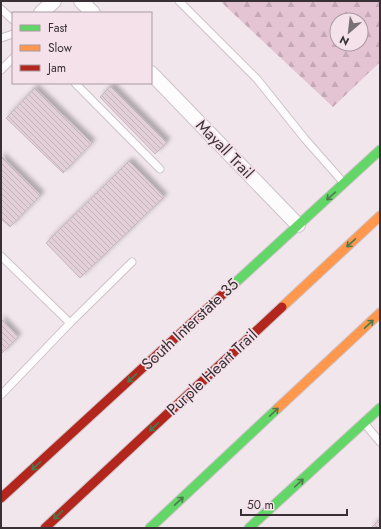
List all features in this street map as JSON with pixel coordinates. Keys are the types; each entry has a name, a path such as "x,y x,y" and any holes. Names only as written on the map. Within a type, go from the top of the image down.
{"main road":[{"name":"South Interstate 35","path":"1,498 380,150"},
{"name":"Purple Heart Trail","path":"45,528 380,216"},
{"path":"150,528 380,313"},
{"path":"249,528 380,408"}],"street":[{"path":"42,12 54,1"},
{"path":"81,1 92,12"},
{"name":"Mayall Trail","path":"152,74 298,225"}],"lane":[{"path":"180,1 258,79 305,139 344,183"},
{"path":"1,9 12,19"},
{"path":"1,38 12,34"},
{"path":"1,70 12,59"},
{"path":"76,84 160,169"},
{"path":"1,256 70,323"},
{"path":"1,395 70,323 132,262"},
{"path":"364,423 380,442"}],"green space":[{"path":"220,1 380,1 380,62 333,107"}],"building":[{"path":"111,86 167,142 155,154 100,97"},
{"path":"35,88 92,143 63,173 6,118"},
{"path":"1,156 41,195 10,227 1,219"},
{"path":"129,161 164,197 80,278 46,243"},
{"path":"1,319 18,337 1,354"},
{"path":"380,519 380,528 371,528"}],"traffic: fast":[{"path":"222,295 380,150"},
{"path":"150,528 278,408"},
{"path":"249,528 380,408"}],"traffic: slow":[{"path":"282,307 380,216"},
{"path":"278,408 380,313"}],"traffic: jam":[{"path":"1,498 222,295"},
{"path":"45,528 282,307"}]}
